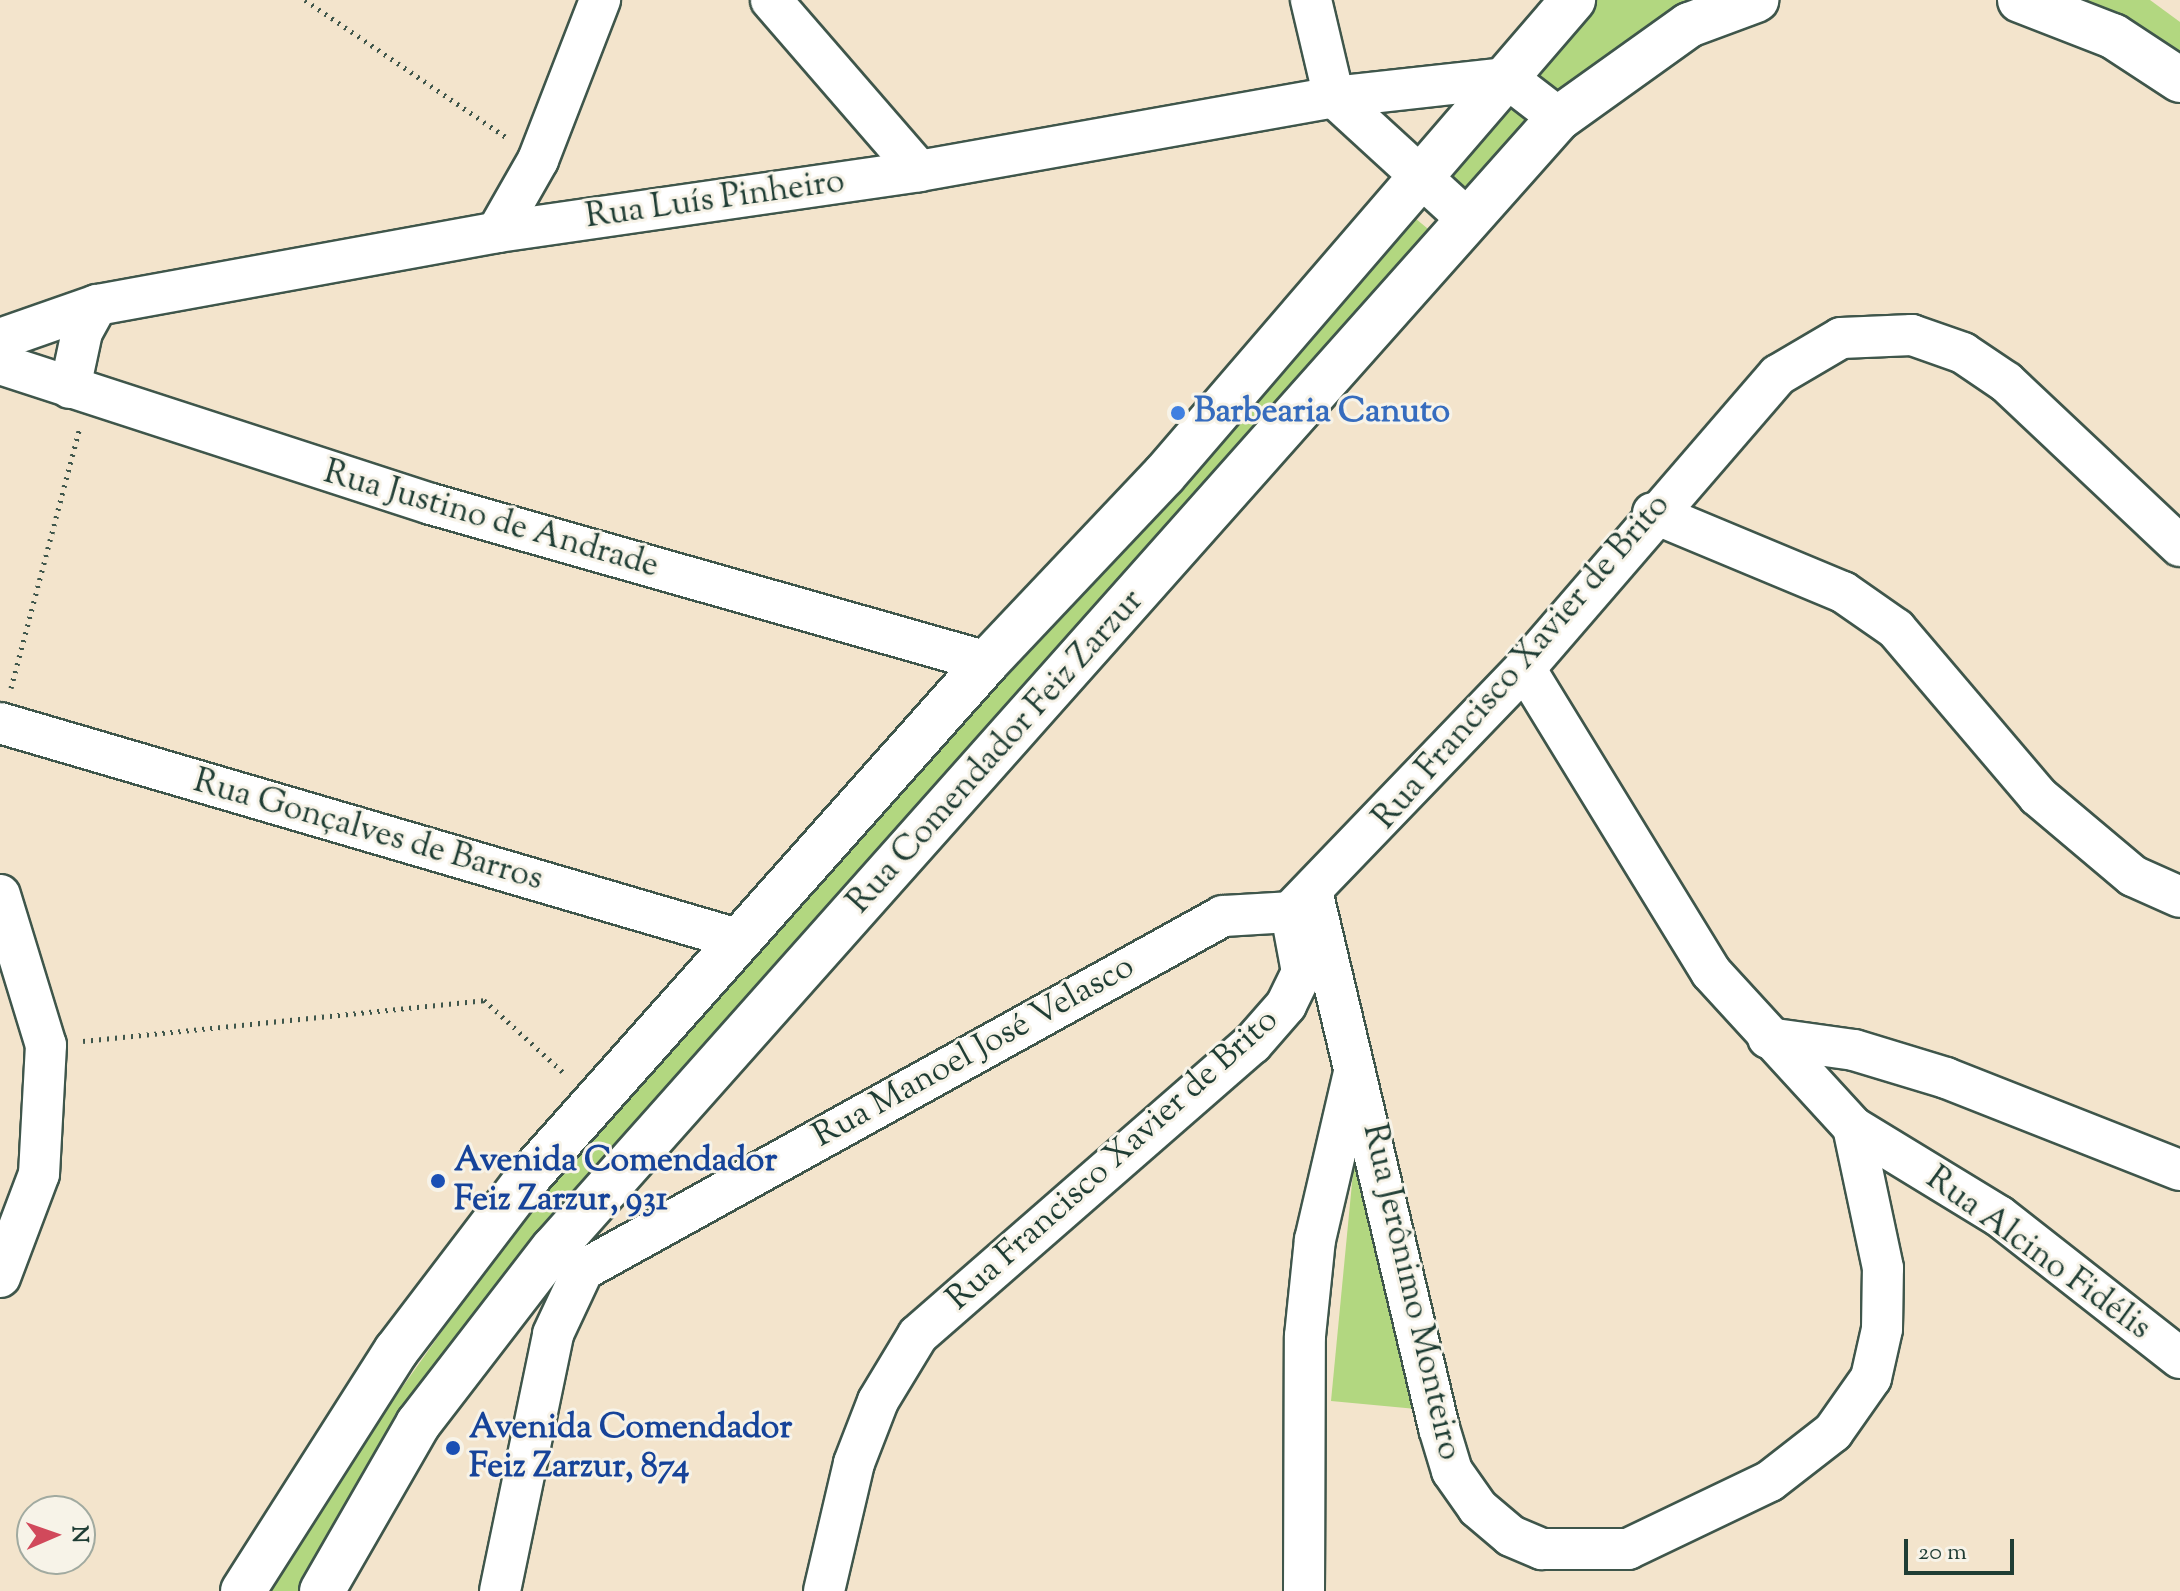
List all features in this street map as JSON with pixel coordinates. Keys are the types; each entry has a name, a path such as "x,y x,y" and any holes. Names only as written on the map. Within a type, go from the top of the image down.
{"main road":[{"name":"Rua Comendador Feiz Zarzur","path":"243,1591 326,1453 450,1273 594,1100 987,662 1164,475 1573,0"},
{"name":"Rua Comendador Feiz Zarzur","path":"322,1591 418,1424 568,1259 1559,118 1689,25 1756,0"},
{"path":"2020,0 2113,36 2180,80"}],"street":[{"path":"497,232 538,160 600,0"},
{"path":"771,0 919,171"},
{"path":"1311,0 1334,97 1468,220"},
{"path":"1507,78 1559,118"},
{"name":"Rua Luís Pinheiro","path":"0,339 97,305 497,232 919,171 1334,97 1507,78"},
{"path":"79,392 79,341 97,305"},
{"name":"Rua Francisco Xavier de Brito","path":"824,1591 854,1463 878,1401 918,1335 1252,1044 1286,1005 1302,972 1301,901 1525,668 1653,513 1778,375 1841,338 1912,335 1963,353 2006,382 2180,546"},
{"name":"Rua Justino de Andrade","path":"0,364 431,504 987,662"},
{"path":"1653,513 1843,592 1896,629 2038,796 2133,876 2180,897"},
{"path":"1525,668 1711,972 1768,1038 1853,1127"},
{"name":"Rua Gonçalves de Barros","path":"7,732 737,939"},
{"path":"0,895 46,1045 39,1174 13,1216 0,1277"},
{"name":"Rua Manoel José Velasco","path":"568,1259 1223,916 1301,901"},
{"name":"Rua Jerônimo Monteiro","path":"1301,901 1357,1063 1452,1471 1511,1536 1542,1549 1613,1551 1667,1535 1770,1481 1833,1432 1871,1378 1882,1329 1883,1268 1853,1127"},
{"path":"1768,1038 1854,1050 1946,1078 2180,1170"},
{"path":"1304,1591 1300,1426 1308,1304 1315,1240 1357,1063"},
{"name":"Rua Alcino Fidélis","path":"1853,1127 1999,1216 2180,1358"},
{"path":"500,1591 568,1259"}],"path":[{"path":"305,0 538,160"},
{"path":"7,732 79,392"},
{"path":"46,1045 484,1000 594,1100"}],"green space":[{"path":"1586,0 1697,0 1557,98 1530,73"},
{"path":"2067,0 2150,0 2180,22 2180,63"},
{"path":"1508,97 1541,120 1467,200 1438,183"},
{"path":"1410,214 1433,233 1155,558 589,1173 426,1390 310,1591 258,1591 547,1183 1104,567"},
{"path":"1360,1100 1427,1410 1331,1401"}],"place":[{"name":"Barbearia Canuto","path":"1178,413"},
{"name":"Avenida Comendador Feiz Zarzur, 931","path":"438,1181"},
{"name":"Avenida Comendador Feiz Zarzur, 874","path":"453,1448"}]}
